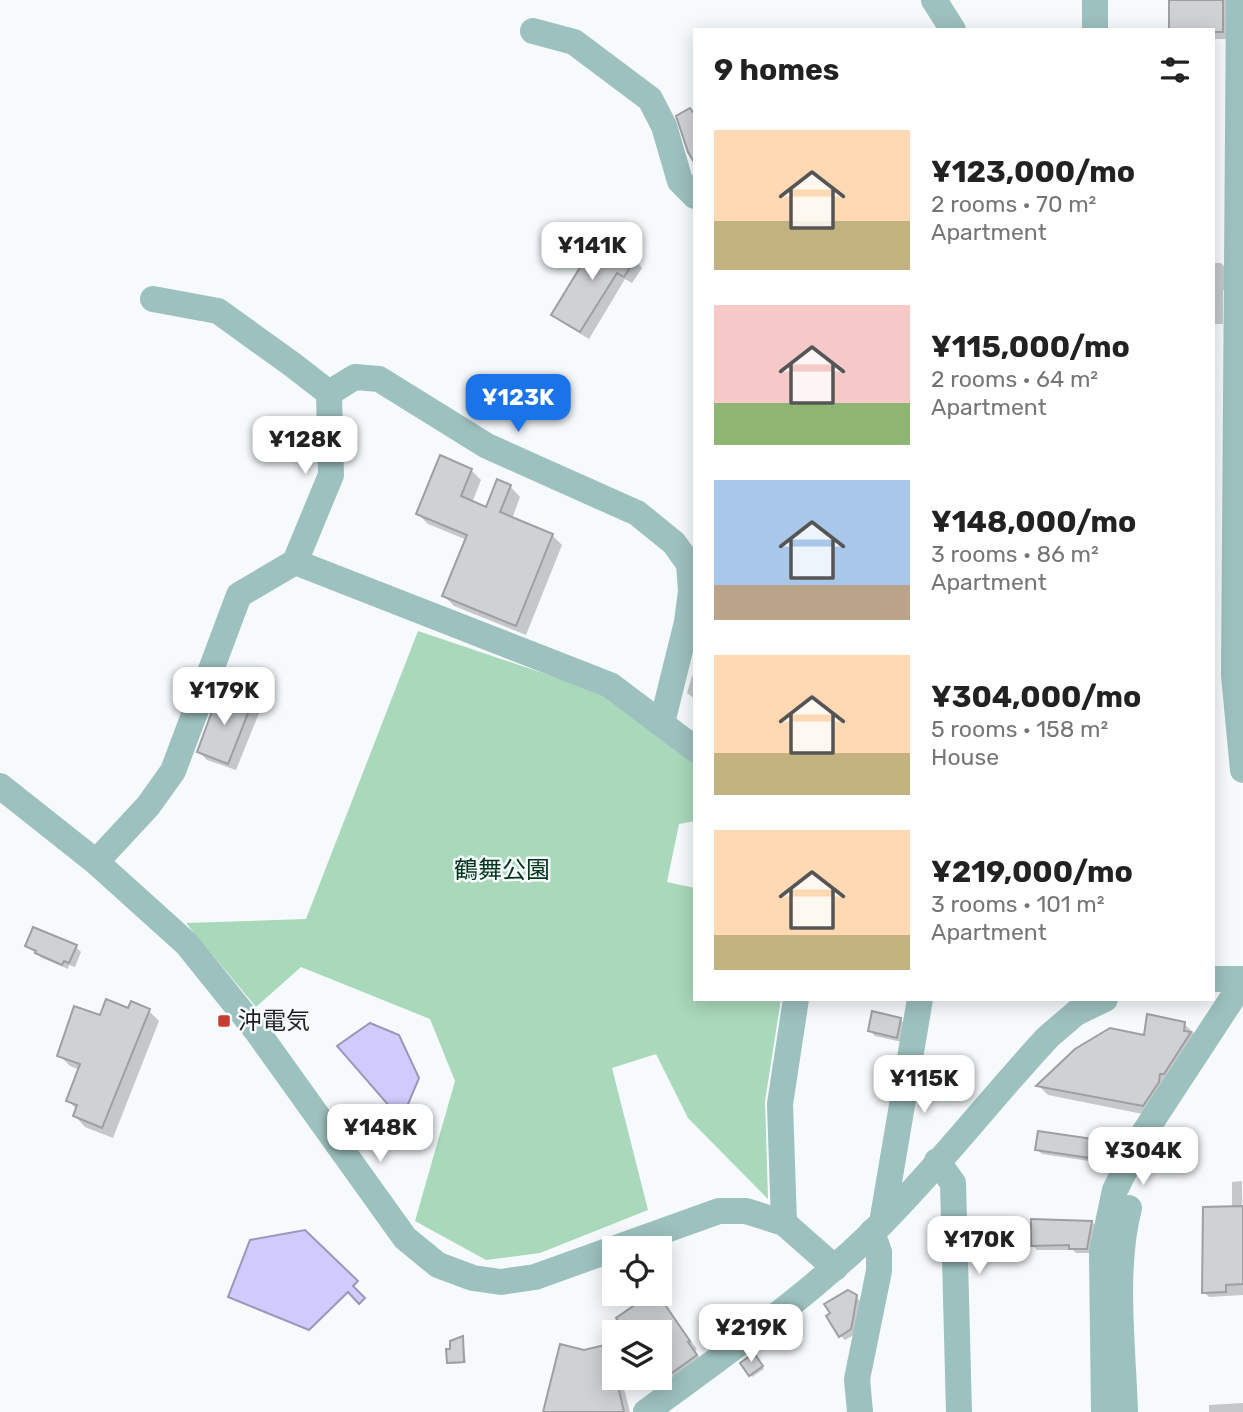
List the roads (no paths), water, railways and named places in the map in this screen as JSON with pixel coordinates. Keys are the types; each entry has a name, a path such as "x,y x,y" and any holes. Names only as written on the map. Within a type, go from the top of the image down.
{"street":[{"path":"934,0 952,28"},
{"path":"1095,0 1095,28"},
{"path":"1239,0 1231,340 1230,675 1243,770"},
{"path":"533,31 573,42 650,99 664,127 680,181 693,194"},
{"path":"96,862 148,806 173,771 239,595 295,562 331,475 328,393 218,311 153,299"},
{"path":"328,393 355,377 379,379 487,446 637,513 674,543 689,564 691,591 687,622 662,723"},
{"path":"295,562 610,685 693,747"},
{"path":"0,786 96,862 187,944 256,1030 405,1238 438,1265 473,1278 501,1282 535,1277 719,1211 746,1211 784,1223 835,1268"},
{"path":"1215,979 1243,980"},
{"path":"1104,1412 1102,1252 1115,1190 1142,1136 1243,980"},
{"path":"784,1223 780,1104 796,1001"},
{"path":"860,1412 857,1379 879,1271 877,1228 920,1001"},
{"path":"646,1412 785,1309 835,1268 877,1228 1048,1037 1076,1013 1098,1001"},
{"path":"1125,1412 1122,1251 1134,1190 1151,1154 1142,1136"},
{"path":"937,1161 953,1183 959,1412"}],"place":[{"name":"沖電気","path":"224,1021"}],"park label":[{"name":"鶴舞公園","path":"502,870"}]}
